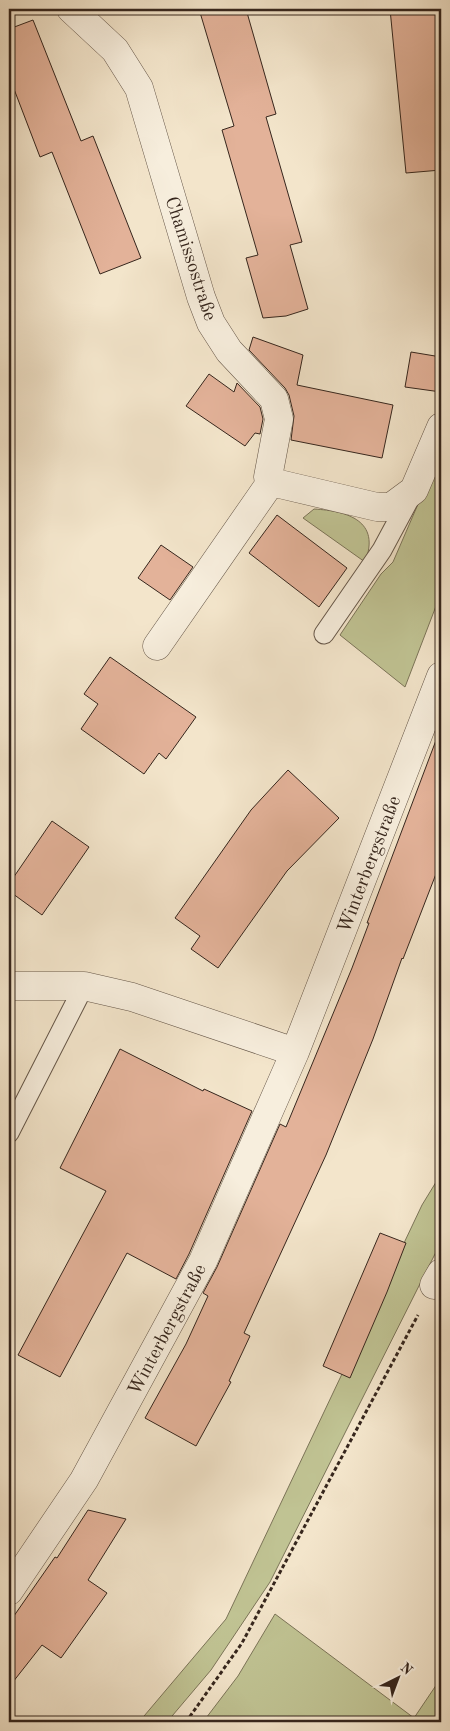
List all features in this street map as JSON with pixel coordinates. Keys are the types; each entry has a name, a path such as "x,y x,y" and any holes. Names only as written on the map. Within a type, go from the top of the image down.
{"street":[{"name":"Chamissostraße","path":"72,9 114,50 139,88 201,297 211,323 229,351 274,399 279,419 268,477 272,482"},
{"path":"157,646 272,482 377,507 391,507 414,490 441,427"},
{"name":"Winterbergstraße","path":"9,1590 84,1480 203,1261 296,1052 441,676"},
{"path":"9,986 84,986 132,997 296,1052"}],"lane":[{"path":"324,634 382,550 414,490"},
{"path":"9,1133 84,986"}],"path":[{"path":"186,1722 242,1643 437,1279"}],"green space":[{"path":"441,451 441,593 405,687 340,635 381,574 393,562"},
{"path":"314,509 339,512 358,521 365,528 369,537 369,548 365,562 303,518"},
{"path":"441,1174 441,1245 270,1582 211,1670 167,1722 139,1722 226,1619 422,1205"},
{"path":"275,1614 414,1718 441,1678 441,1722 203,1722 238,1676"}],"building":[{"path":"199,9 246,9 276,114 266,117 302,242 290,245 308,309 286,316 263,318 246,258 258,255 222,130 234,126"},
{"path":"390,9 436,9 441,68 441,170 406,173"},
{"path":"33,20 81,141 93,136 141,258 100,274 52,152 40,157 9,76 9,29"},
{"path":"253,337 303,355 297,385 393,405 382,458 291,440 294,416 289,395 285,388 249,350"},
{"path":"411,352 441,357 441,392 405,387"},
{"path":"209,374 234,392 237,383 260,407 263,419 260,434 255,433 245,446 186,406"},
{"path":"277,515 347,568 319,607 249,553"},
{"path":"161,545 193,567 170,600 138,578"},
{"path":"110,657 196,717 166,759 159,753 144,774 81,729 98,704 84,694"},
{"path":"438,735 441,735 441,861 402,958 373,1039 326,1155 244,1333 250,1336 229,1381 231,1382 196,1446 145,1418 186,1344 208,1296 203,1293 217,1267 280,1124 286,1127 352,968 369,923 367,923"},
{"path":"288,770 339,818 287,871 218,968 191,949 200,936 175,918 251,810"},
{"path":"52,821 89,847 42,915 9,891 9,884"},
{"path":"120,1049 203,1091 204,1089 252,1111 189,1254 176,1279 127,1253 60,1377 18,1355 106,1191 60,1168"},
{"path":"380,1233 406,1243 350,1378 323,1366"},
{"path":"88,1510 126,1519 88,1580 107,1593 61,1658 42,1645 9,1687 9,1623 55,1557 57,1558"}]}
